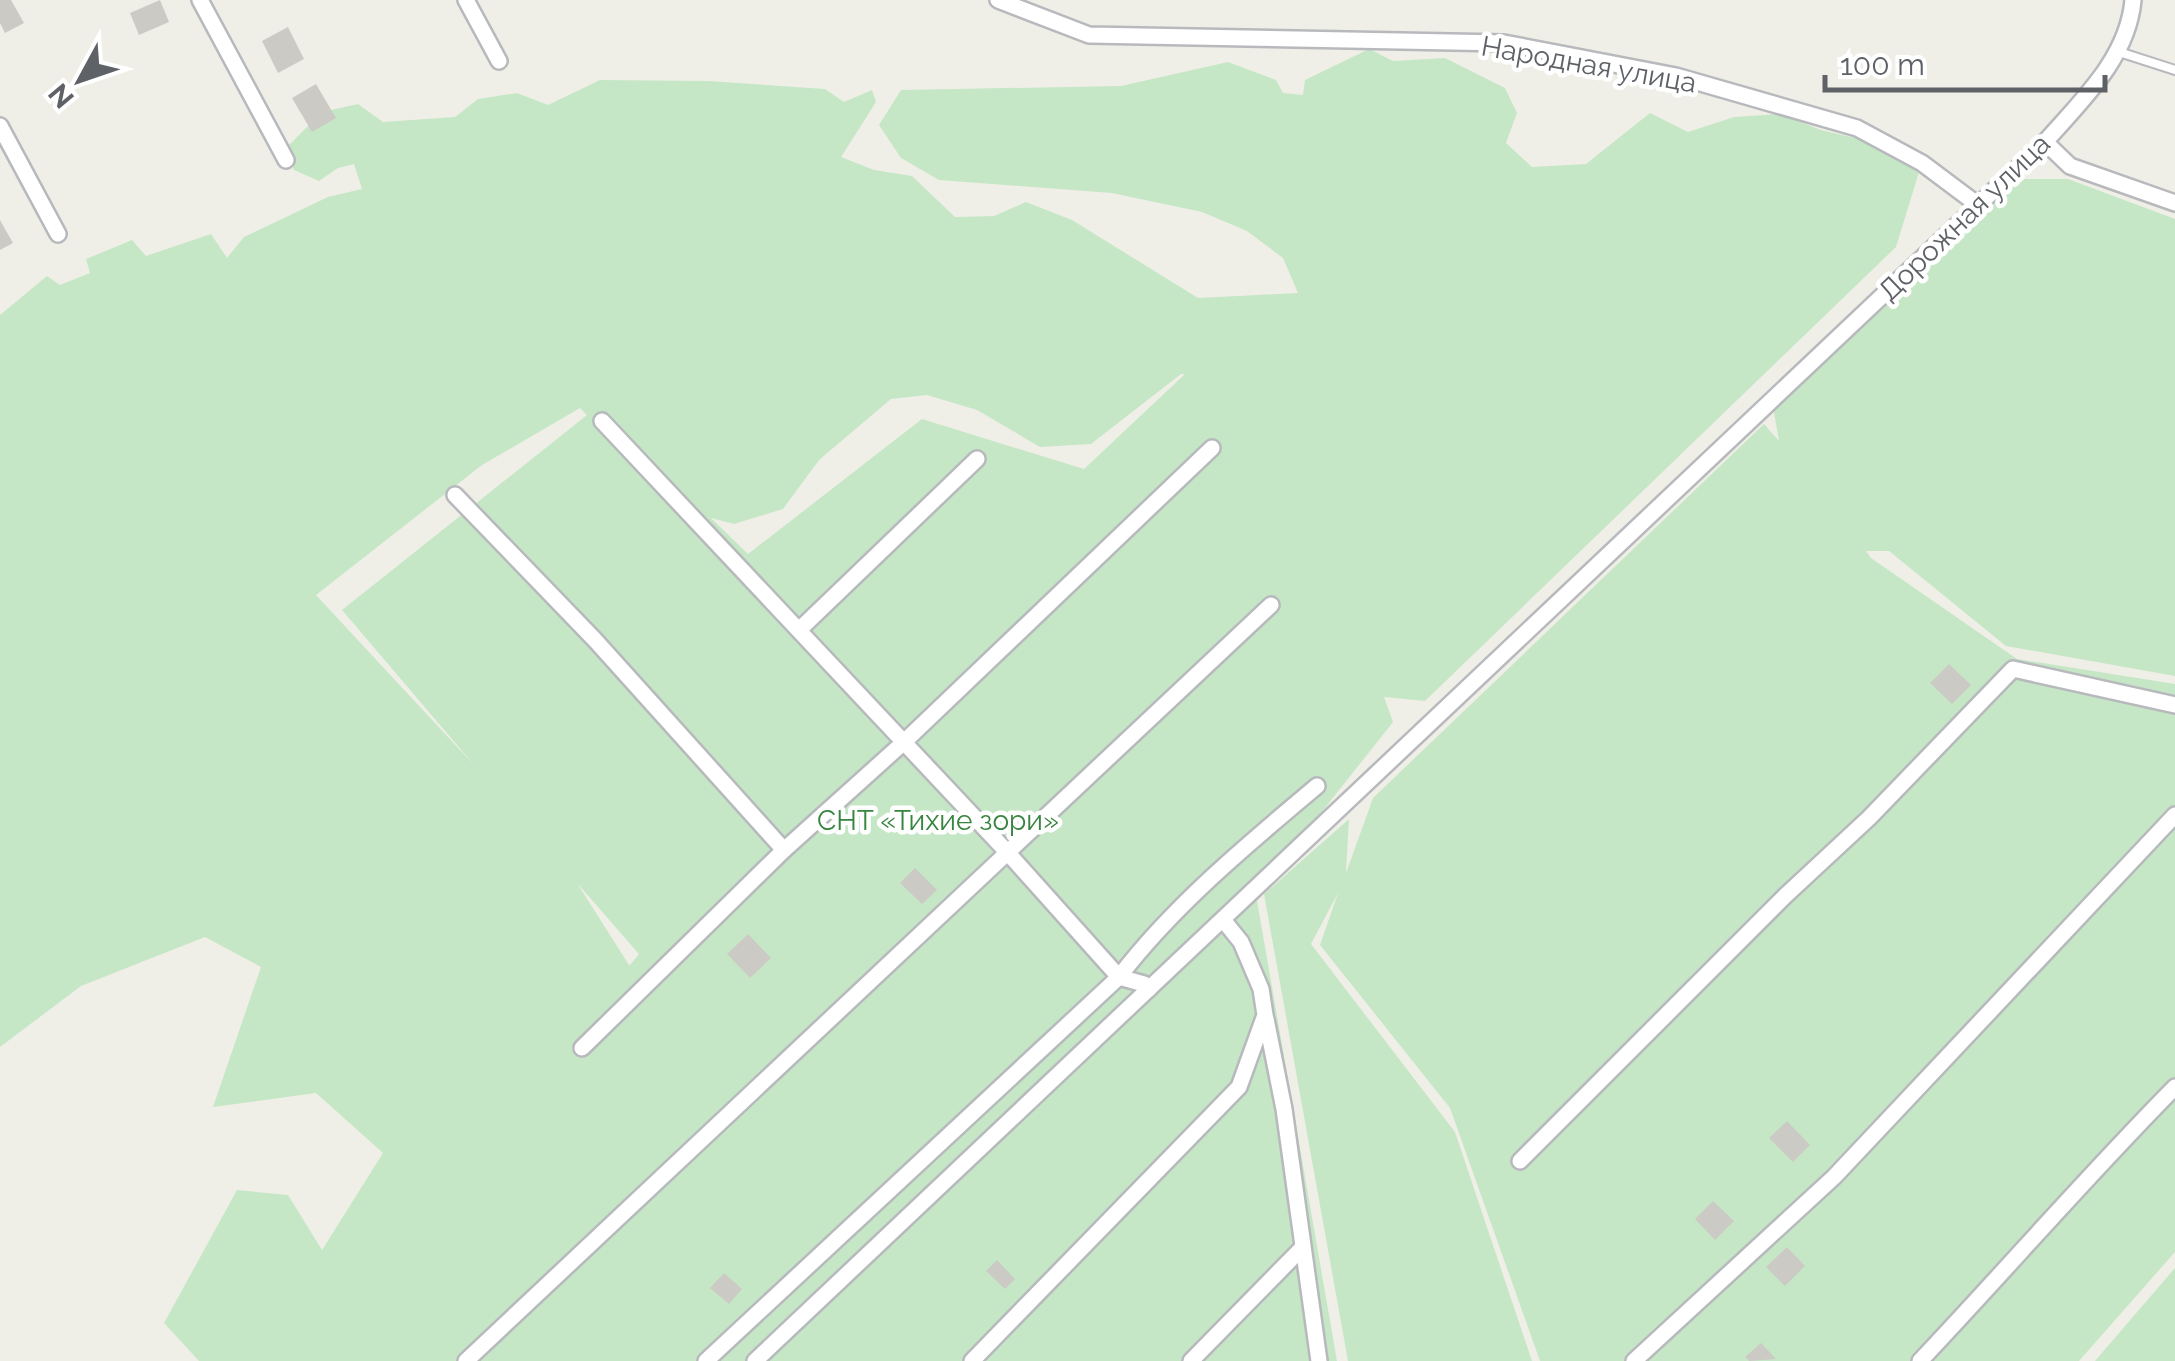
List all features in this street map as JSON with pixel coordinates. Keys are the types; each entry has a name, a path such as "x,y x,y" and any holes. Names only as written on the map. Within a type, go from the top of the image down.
{"street":[{"path":"200,0 286,160"},
{"path":"466,0 499,61"},
{"name":"Народная улица","path":"998,0 1089,34 1504,44 1676,76 1858,128 1922,163 1978,204"},
{"name":"Дорожная улица","path":"754,1361 1224,921 1333,812 2044,142 2104,76 2132,19 2133,0"},
{"path":"0,126 58,234"},
{"path":"2044,142 2070,166 2175,202"},
{"path":"602,421 1008,853 1119,977 1150,989"},
{"path":"582,1048 784,850 904,742 1212,448"},
{"path":"799,630 978,459"},
{"path":"455,494 595,640 784,850"},
{"path":"466,1361 1271,605"},
{"path":"1520,1161 1784,896 1869,818 2013,669 2175,705"},
{"path":"706,1361 1119,977 1154,936 1257,837 1317,786"},
{"path":"1634,1361 1834,1177 2175,815"},
{"path":"1224,921 1241,942 1261,989 1284,1109 1319,1361"},
{"path":"972,1361 1239,1087 1265,1015"},
{"path":"1920,1361 2009,1267 2086,1177 2175,1087"},
{"path":"1191,1361 1302,1248"}],"lane":[{"path":"2116,51 2175,70"}],"green space":[{"name":"СНТ «Тихие зори»","path":"1369,49 1393,61 1445,58 1505,88 1517,113 1506,143 1532,167 1586,164 1650,113 1688,132 1734,117 1779,114 1821,130 1873,142 1919,172 1896,247 1425,701 1384,697 1393,722 1256,895 1337,1361 199,1361 164,1323 237,1190 288,1195 322,1250 383,1153 316,1093 213,1107 261,967 205,937 81,986 0,1047 0,315 47,276 60,285 90,273 86,259 132,240 146,256 211,234 227,258 244,237 328,197 362,189 354,164 338,168 319,181 294,170 286,148 322,112 358,104 383,122 455,117 478,99 517,93 548,105 600,80 709,81 825,89 844,102 872,90 876,102 841,157 874,170 912,176 955,217 994,216 1026,202 1072,220 1198,298 1298,293 1283,258 1247,231 1202,212 1112,193 939,180 901,158 879,125 901,90 1121,86 1228,62 1276,80 1283,93 1303,95 1305,80","holes":["1185,374 1084,469 922,419 748,554 711,518 734,524 783,509 819,460 891,399 927,395 977,410 1040,447 1091,444","580,408 587,415 342,610 474,765 316,595 482,465","577,883 639,954 629,965"]},
{"path":"2023,179 2068,179 2175,219 2175,676 2006,646 1889,551 1866,551 2017,659 2175,684 2175,1252 2079,1361 1540,1361 1450,1108 1320,945 1338,893 1311,944 1455,1132 1532,1361 1348,1361 1264,894 1349,819 1346,873 1373,798 1764,424 1779,441 1772,401"},
{"path":"2175,1268 2175,1361 2095,1361"}],"building":[{"path":"0,0 11,0 24,23 5,33 0,23"},
{"path":"160,0 169,22 139,35 130,13"},
{"path":"288,27 304,59 278,73 262,41"},
{"path":"316,84 336,118 312,132 292,98"},
{"path":"0,220 13,243 0,250"},
{"path":"1949,664 1971,685 1952,704 1930,683"},
{"path":"915,868 937,890 922,904 900,883"},
{"path":"748,934 771,958 750,978 727,954"},
{"path":"1787,1121 1810,1145 1793,1162 1769,1138"},
{"path":"1713,1201 1734,1221 1715,1240 1695,1219"},
{"path":"1787,1247 1805,1266 1785,1286 1766,1267"},
{"path":"997,1260 1015,1279 1005,1289 986,1271"},
{"path":"724,1273 742,1289 729,1304 710,1288"},
{"path":"1761,1343 1776,1359 1749,1361 1745,1357"}]}
